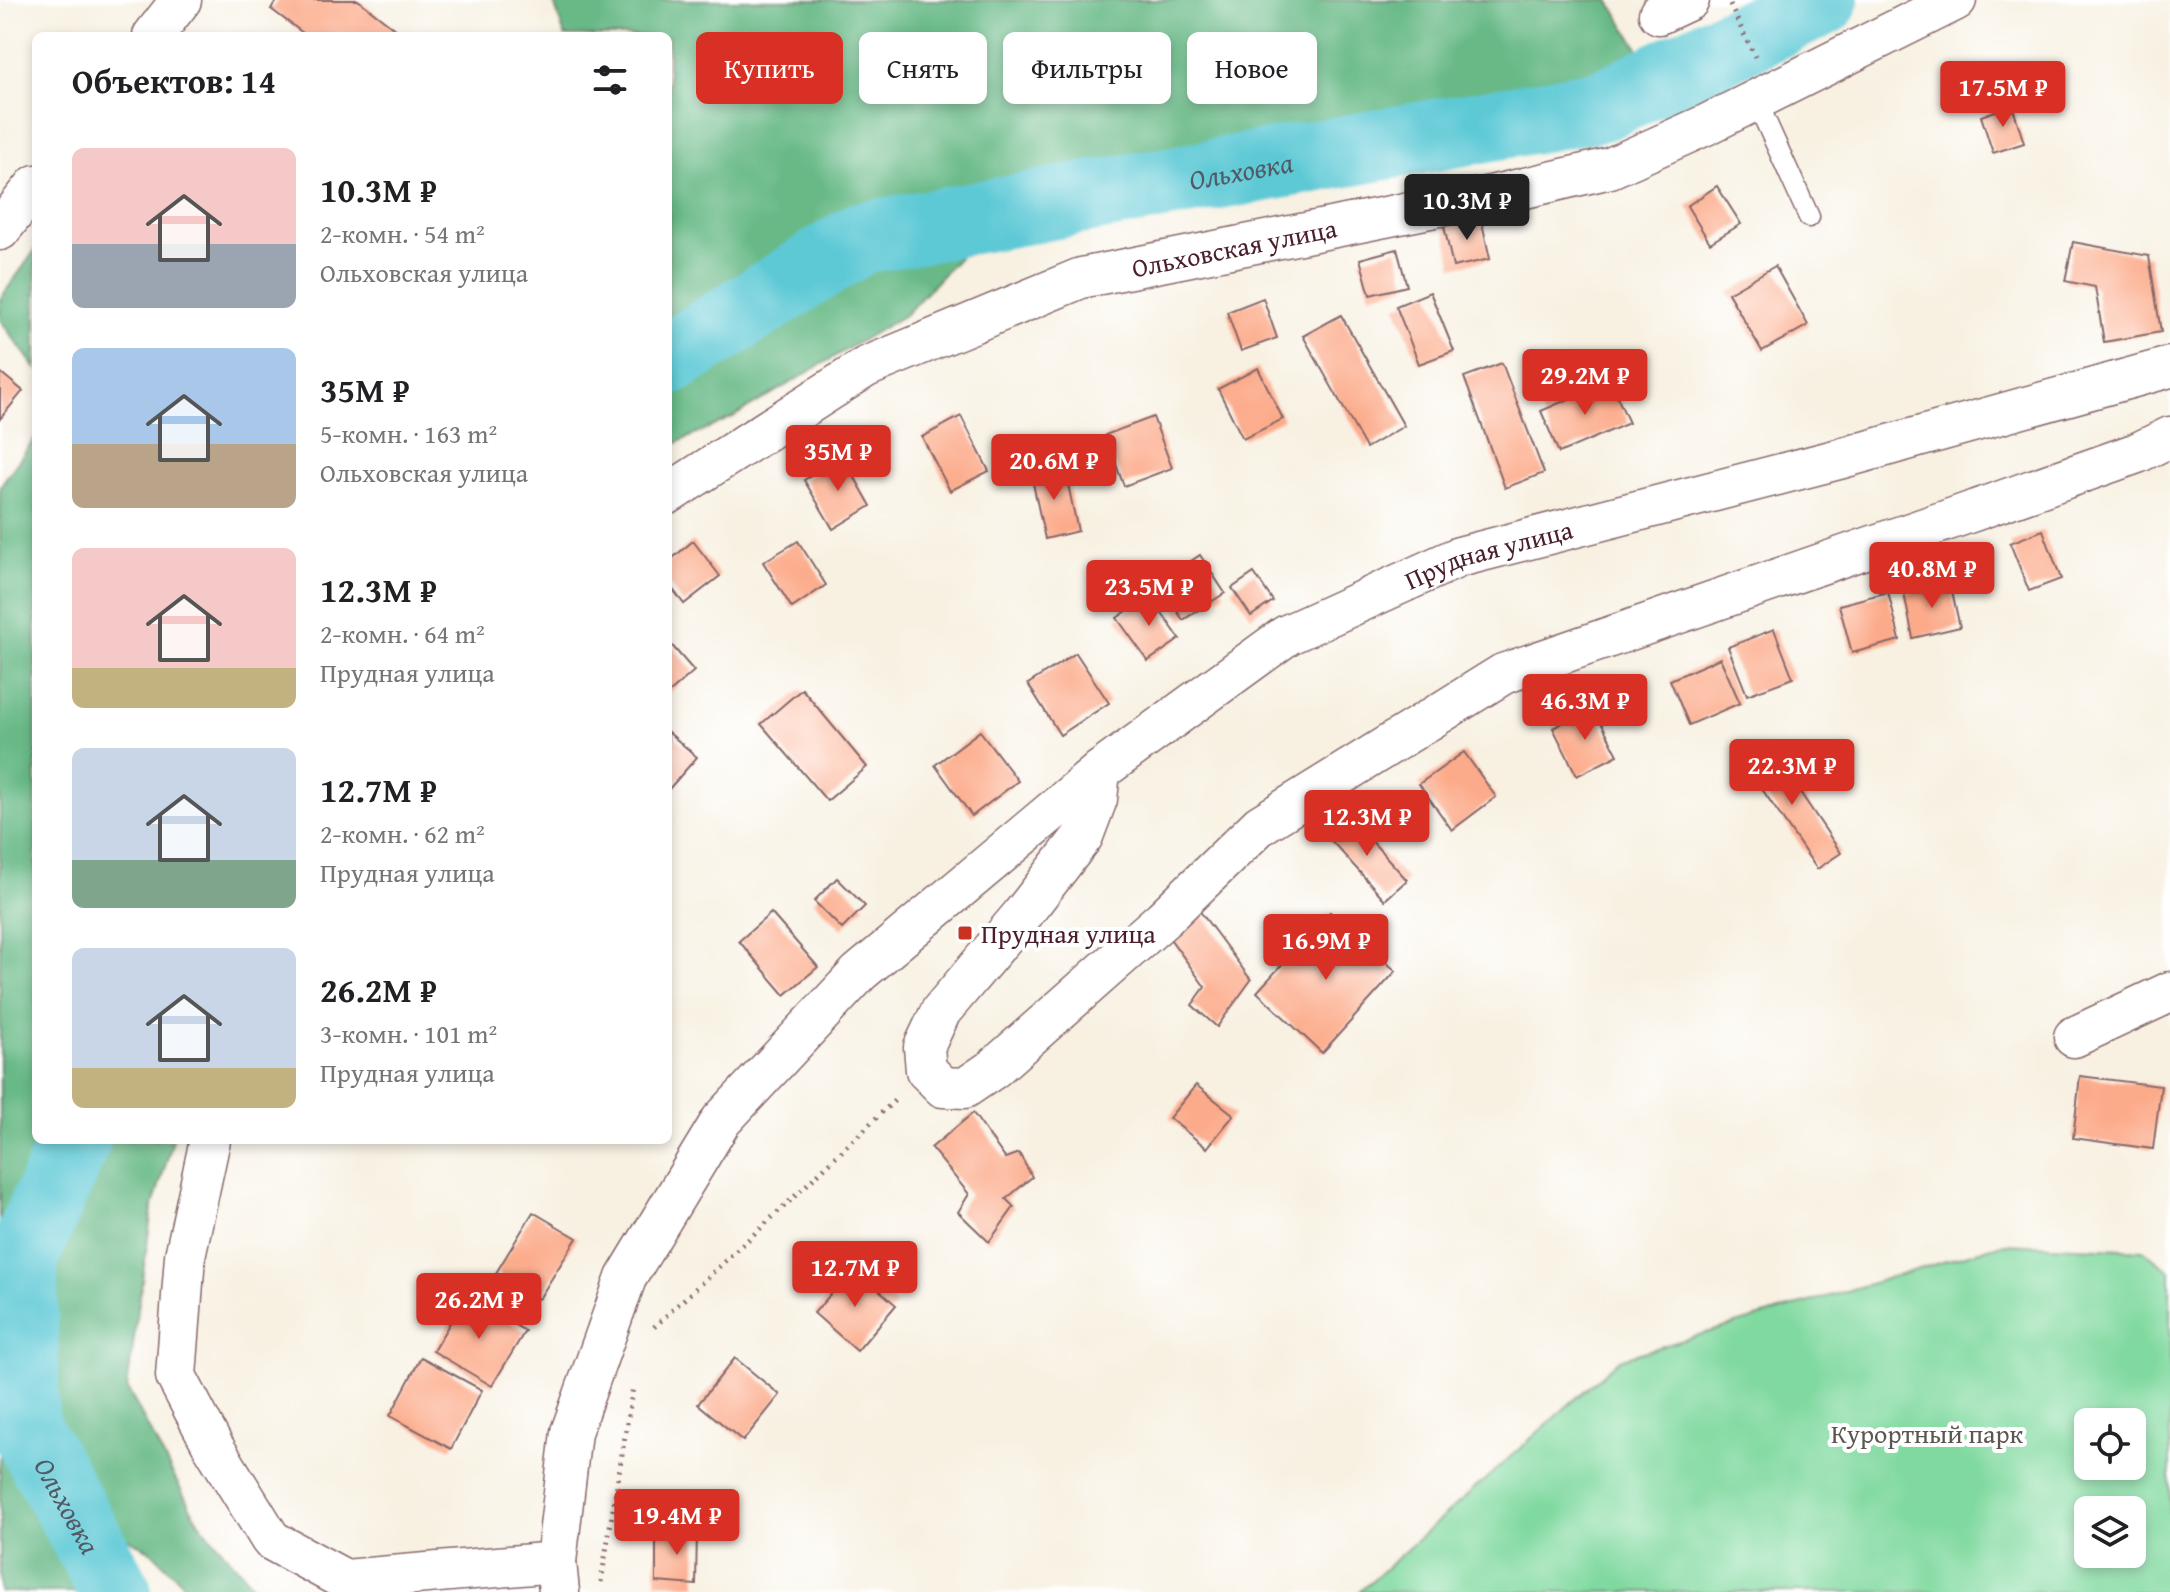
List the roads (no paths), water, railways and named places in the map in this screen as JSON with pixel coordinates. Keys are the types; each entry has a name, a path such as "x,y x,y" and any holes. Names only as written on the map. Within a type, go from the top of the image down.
{"street":[{"path":"156,32 181,0"},
{"name":"Ольховская улица","path":"672,491 866,367 1081,278 1480,198 1610,168 1708,124 1956,0"},
{"path":"0,230 32,190"},
{"name":"Прудная улица","path":"557,1577 571,1432 626,1278 721,1121 859,973 1100,771 1287,635 1459,557 1839,459 2170,367"},
{"path":"1100,771 1097,799 1083,836 1022,915 941,1011 924,1047 926,1070 943,1087 965,1088 993,1069 1163,919 1260,825 1503,674 2137,453 2170,437"},
{"path":"2074,1037 2170,992"},
{"path":"209,1144 185,1256 176,1376 213,1446 271,1540 345,1580 400,1583 557,1577"}],"lane":[{"path":"1763,96 1809,217"}],"waterway":[{"name":"Ольховка","path":"672,357 861,238 1603,105 1823,0"},
{"name":"Ольховка","path":"73,1144 22,1259 23,1423 116,1592"}],"place":[{"name":"Прудная улица","path":"965,933"}],"park label":[{"name":"Курортный парк","path":"1927,1433"}]}
